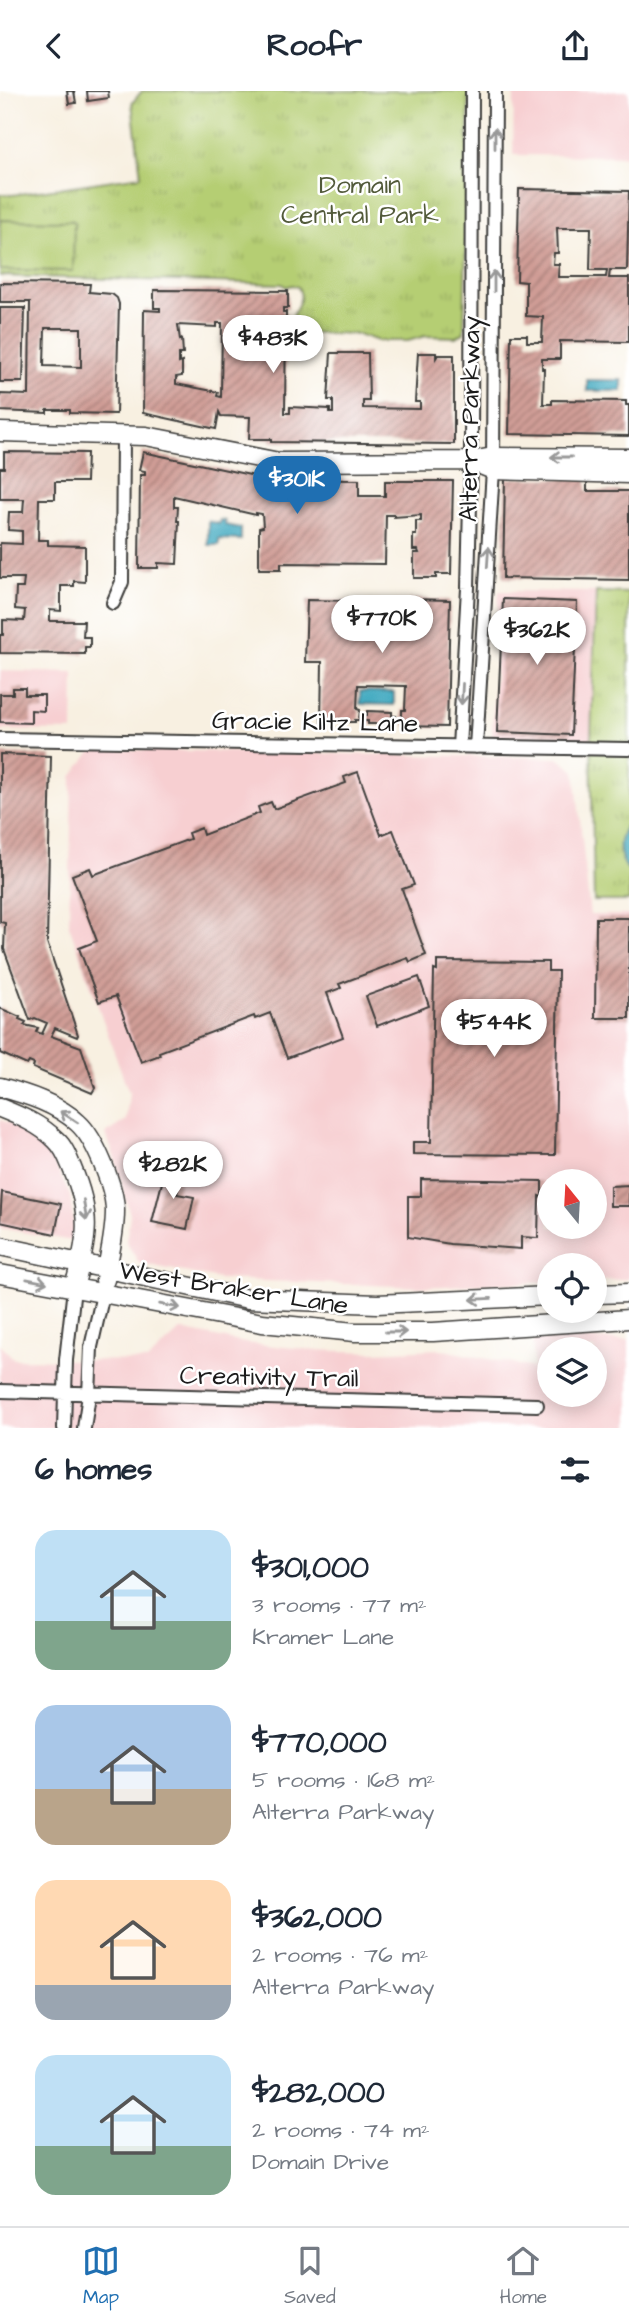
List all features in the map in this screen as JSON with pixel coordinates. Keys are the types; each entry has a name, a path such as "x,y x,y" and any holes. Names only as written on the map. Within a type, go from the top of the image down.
{"street":[{"name":"Alterra Parkway","path":"459,747 468,588 471,461 472,91"},
{"name":"Alterra Parkway","path":"476,747 493,464 495,91"},
{"path":"0,432 123,434 178,440 279,462 471,461 629,474"},
{"path":"114,603 122,582 123,434"},
{"path":"493,464 629,458"},
{"name":"Gracie Kiltz Lane","path":"0,739 622,749"},
{"path":"0,1087 28,1095 79,1123 102,1160 108,1177 115,1207 114,1242 91,1347 89,1395 84,1428"},
{"path":"0,1108 30,1121 56,1140 65,1152 83,1193 87,1224 75,1288 64,1394 64,1428"},
{"path":"65,1152 87,1136"},
{"name":"West Braker Lane","path":"0,1246 248,1299 377,1304 537,1297"},
{"name":"West Braker Lane","path":"0,1274 262,1323 355,1332 433,1332 629,1319"},
{"path":"607,1294 629,1293"},
{"name":"Creativity Trail","path":"0,1391 537,1405"}],"shaded area":[{"path":"514,91 629,91 629,156 513,155"},
{"path":"499,591 596,592 591,740 492,737"},
{"path":"0,671 74,673 73,731 0,730"},
{"path":"93,749 558,758 575,771 590,915 629,915 629,1279 607,1280 607,1253 537,1253 537,1282 420,1287 219,1279 139,1263 126,1242 130,1215 106,1134 126,1120 129,1093 69,925 72,777"},
{"path":"0,1120 29,1129 48,1149 70,1196 74,1228 72,1241 0,1228"},
{"path":"181,1330 245,1343 314,1350 374,1352 438,1349 534,1368 533,1338 537,1338 537,1407 607,1407 607,1340 629,1340 629,1428 0,1428 0,1344 14,1359 147,1361"}],"green space":[{"name":"Domain Central Park","path":"142,91 469,91 464,333 456,337 425,336 408,341 378,341 358,334 294,332 292,324 300,293 298,287 292,285 286,287 282,284 0,276 0,194 12,195 141,176 132,103"},
{"path":"0,220 74,221 73,271 0,270"},
{"path":"596,592 629,593 629,901 594,901 591,740"}],"water":[{"path":"587,380 622,380 622,391 587,391"},
{"path":"220,520 225,521 225,525 241,528 241,540 219,539 219,545 208,545 208,521 219,524"},
{"path":"360,691 394,692 394,705 360,704"},
{"path":"629,821 629,871 622,859 620,840"}],"building":[{"path":"67,91 74,91 76,103 69,104"},
{"path":"87,91 108,91 109,98 88,101"},
{"path":"519,189 629,191 627,270 610,270 609,278 629,278 629,342 560,341 560,359 542,359 542,369 543,404 552,404 552,400 626,401 626,405 629,405 629,436 509,434 511,335 527,335 527,342 542,342 543,317 526,316 526,282 517,281","holes":["557,228 591,228 590,270 607,270 606,277 558,277 559,264 553,264 554,253 558,253"]},
{"path":"0,283 90,284 89,292 112,294 117,298 116,414 70,413 70,410 47,410 47,413 0,411 0,394 29,395 30,302 0,302","holes":["45,328 81,328 81,367 44,366"]},
{"path":"154,290 288,291 288,308 283,308 283,312 286,312 285,413 290,413 290,407 330,409 330,413 333,413 333,400 328,400 331,353 368,353 369,401 363,401 363,408 420,409 420,402 415,402 418,353 436,353 436,358 438,355 454,355 454,444 271,442 271,439 249,439 250,417 221,416 219,412 216,429 143,413 144,310 160,311 160,308 154,308","holes":["217,323 222,323 221,397 217,396 218,392 176,384 176,377 182,376 179,354 183,354 178,325 217,327"]},
{"path":"0,308 25,308 23,382 0,382"},
{"path":"4,452 87,453 86,482 55,482 55,499 39,499 38,540 48,540 48,545 85,546 85,582 74,581 74,586 61,586 61,611 50,610 50,621 84,621 83,637 90,637 90,647 85,647 85,654 0,653 3,620 24,621 25,610 15,609 16,588 23,588 24,578 0,578 0,543 22,544 22,531 8,530 9,512 23,512 24,499 0,499 0,468 4,468"},
{"path":"143,452 269,479 359,480 359,496 385,496 385,481 453,481 451,574 436,574 436,578 414,578 414,553 419,553 418,550 413,550 413,535 416,535 416,521 421,521 421,515 386,515 385,564 281,563 281,569 259,569 259,528 263,527 262,514 256,515 174,496 174,507 178,507 179,521 177,564 158,563 158,568 139,568 140,475 145,475 145,471 139,470"},
{"path":"505,478 587,479 587,491 629,491 629,580 503,578"},
{"path":"409,599 450,600 447,727 405,726 405,723 402,723 406,686 358,685 359,720 321,722 322,662 305,662 307,600 409,602"},
{"path":"503,599 577,602 571,735 497,732"},
{"path":"13,688 25,688 25,695 44,695 44,711 31,710 31,723 0,722 0,694 13,694"},
{"path":"367,711 392,712 392,716 396,716 396,722 368,724 368,721 362,721"},
{"path":"0,754 51,756 47,942 78,1035 77,1037 55,1028 51,1036 81,1047 95,1088 92,1093 33,1068 34,1064 29,1062 27,1065 0,1053 0,1008 20,1017 19,1019 26,1022 24,1025 38,1028 36,1032 42,1034 47,1023 35,1018 30,1020 4,949 5,923 0,922"},
{"path":"358,772 381,835 393,830 414,885 402,889 426,955 410,962 408,958 339,984 341,988 327,993 343,1037 287,1058 270,1013 255,1019 254,1016 159,1052 160,1055 141,1062 116,996 99,1002 79,948 97,941 72,875 90,868 93,875 190,839 188,833 201,828 203,835 260,813 258,807 271,802 274,809 346,783 344,777"},
{"path":"596,918 629,918 629,1018 595,1018"},
{"path":"437,961 548,962 548,971 558,971 555,1155 413,1154 413,1142 431,1142 434,970 437,971"},
{"path":"419,977 429,1006 377,1026 366,996"},
{"path":"167,1163 182,1166 177,1194 194,1197 187,1229 152,1222"},
{"path":"421,1179 537,1181 537,1238 521,1237 521,1249 450,1244 408,1237 408,1196 421,1196"},
{"path":"629,1185 629,1206 610,1206 610,1186"},
{"path":"2,1192 61,1204 55,1234 0,1222"}]}
